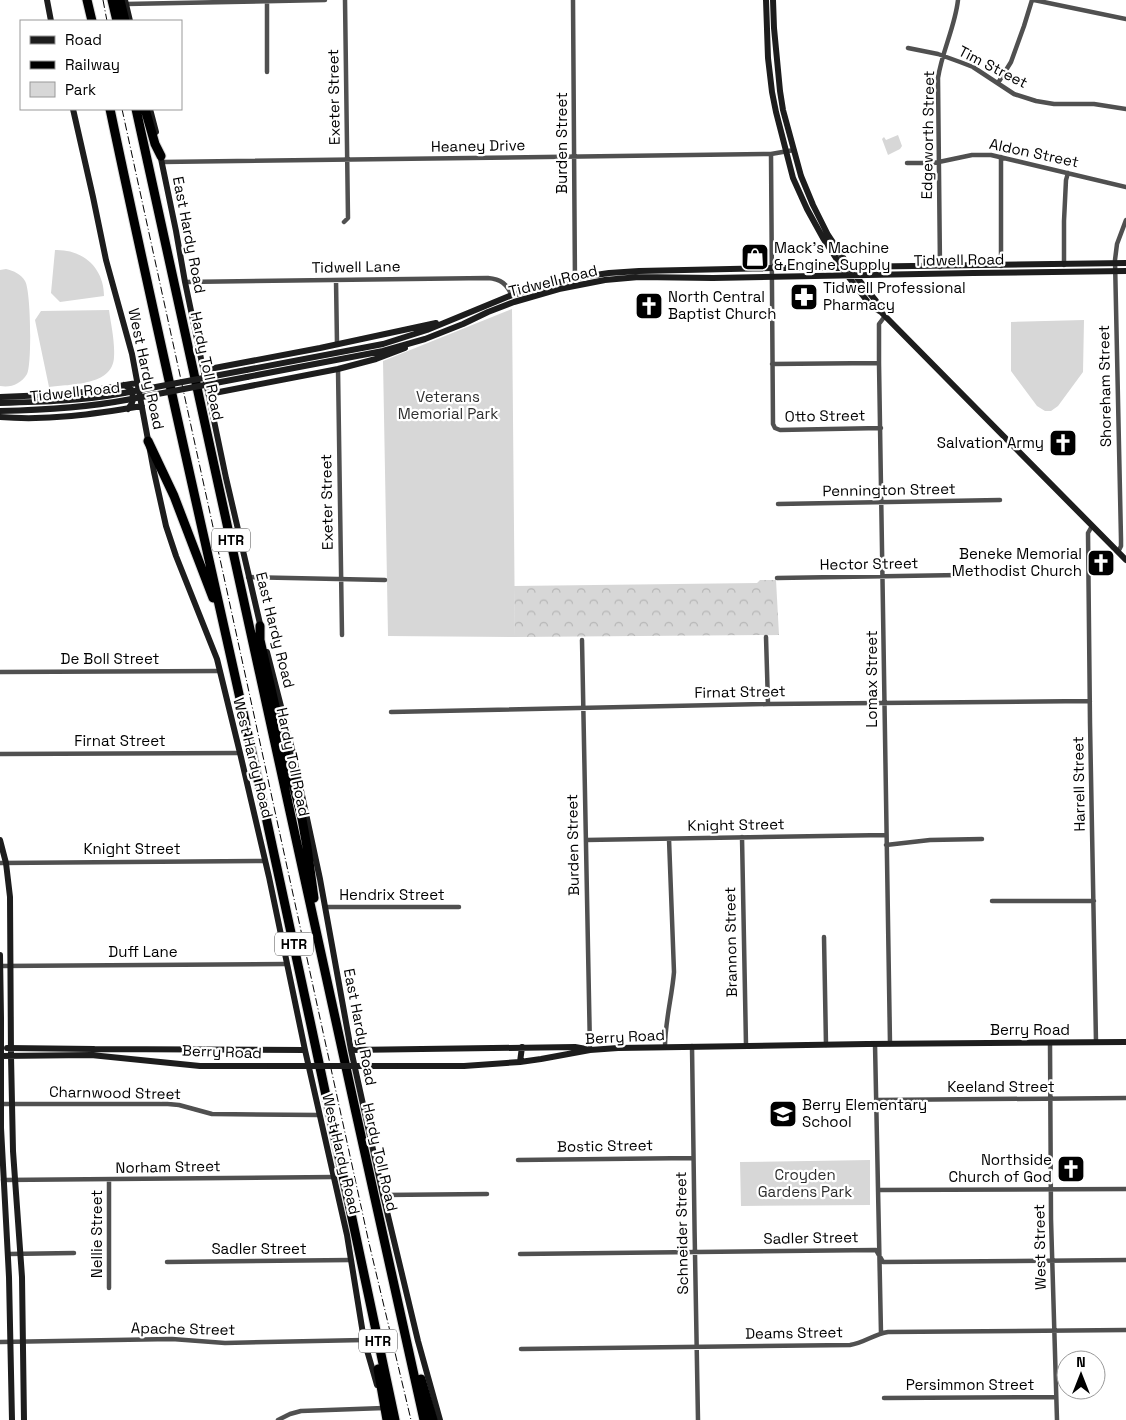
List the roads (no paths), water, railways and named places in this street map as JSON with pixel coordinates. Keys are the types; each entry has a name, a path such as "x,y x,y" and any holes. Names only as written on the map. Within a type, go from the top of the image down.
{"highway":[{"path":"87,0 92,20"},
{"path":"112,0 117,20"},
{"path":"124,1 125,20"},
{"name":"HTR","path":"110,110 147,287 302,982 395,1420"},
{"name":"Hardy Toll Road","path":"136,110 424,1420"},
{"path":"145,110 155,144 162,159"},
{"path":"148,441 174,496 224,626"},
{"path":"260,626 260,640 307,847 324,970"},
{"path":"361,1263 386,1420"},
{"path":"406,1336 433,1420"}],"main road":[{"path":"47,0 52,20"},
{"path":"766,0 766,28 771,86 793,178 828,235 846,268 847,275 871,306 883,314 1126,560"},
{"path":"773,0 774,28 783,110 810,207"},
{"path":"124,1 130,20"},
{"name":"West Hardy Road","path":"73,110 94,197 106,260 132,354 166,526 212,647 240,753 347,1235 364,1340 386,1420"},
{"name":"East Hardy Road","path":"150,110 162,159 185,282 226,478 248,577 293,753 320,879 351,1050 383,1195 418,1340 440,1420"},
{"name":"Tidwell Road","path":"1001,269 1064,264 1126,263"},
{"name":"Tidwell Road","path":"0,411 58,409 126,400 384,344 428,330 513,298 575,281 639,274 772,268 1001,269 1126,272"},
{"path":"846,268 855,275 883,314"},
{"name":"Tidwell Road","path":"639,274 713,278 855,275 940,269"},
{"path":"713,278 714,270"},
{"name":"Tidwell Road","path":"0,403 80,400 383,351 425,339 463,324 513,298"},
{"path":"204,370 421,327 461,317"},
{"path":"209,394 338,369 397,352 425,339"},
{"path":"217,368 212,374 213,382 217,387 226,391"},
{"path":"0,397 71,394 137,383"},
{"path":"124,385 132,390 133,394 134,400 128,408"},
{"path":"0,417 48,419 96,414 142,406"},
{"path":"0,840 10,897 12,1104 20,1254 24,1420"},
{"path":"0,955 0,1104 8,1254 12,1420"},
{"name":"Berry Road","path":"0,1056 91,1055 200,1066 464,1066 541,1060 590,1050 692,1046 1126,1042"},
{"path":"351,1050 575,1047 590,1050"},
{"name":"Berry Road","path":"0,1048 90,1049 112,1052 127,1058"},
{"path":"520,1062 522,1048"},
{"path":"90,1049 305,1050"},
{"path":"169,1063 172,1050"},
{"path":"4,1195 13,1202 17,1209"}],"street":[{"path":"124,1 325,0"},
{"name":"Exeter Street","path":"344,222 348,218 345,0"},
{"name":"Burden Street","path":"574,0 575,281"},
{"name":"Edgeworth Street","path":"940,269 938,78 958,0"},
{"path":"998,83 1011,62 1033,0 1126,20"},
{"path":"267,1 267,72"},
{"name":"Tim Street","path":"908,48 943,56 973,67 1014,94 1036,102 1094,104 1126,109"},
{"name":"Heaney Drive","path":"162,159 347,161 771,154 794,150"},
{"path":"771,154 772,364 879,363"},
{"name":"Aldon Street","path":"907,163 939,162 972,155 986,155 1126,187"},
{"path":"1001,157 1001,269"},
{"path":"1064,272 1066,180 1068,173"},
{"name":"Shoreham Street","path":"1118,552 1121,539 1115,264 1117,244 1126,220"},
{"name":"Tidwell Lane","path":"185,282 492,278 504,282 513,298"},
{"path":"336,280 336,344"},
{"name":"Lomax Street","path":"883,314 880,324 879,363 884,576 884,703 890,1044"},
{"name":"Otto Street","path":"772,364 773,424 775,428 780,430 881,428"},
{"name":"Exeter Street","path":"338,369 342,635"},
{"name":"Pennington Street","path":"778,504 1000,500"},
{"name":"Harrell Street","path":"1092,526 1088,533 1096,1042"},
{"name":"Hector Street","path":"778,578 961,575"},
{"path":"248,577 385,580"},
{"path":"766,637 768,704"},
{"name":"Burden Street","path":"582,640 590,1050"},
{"name":"De Boll Street","path":"0,672 219,670"},
{"name":"Firnat Street","path":"391,712 768,704 1090,701"},
{"name":"Firnat Street","path":"0,754 240,753"},
{"name":"Knight Street","path":"586,840 886,835"},
{"name":"Brannon Street","path":"742,837 746,1045"},
{"path":"665,1047 665,1029 674,972 669,839"},
{"path":"886,845 930,840 982,839"},
{"name":"Knight Street","path":"3,863 265,861"},
{"path":"992,901 1094,901"},
{"name":"Hendrix Street","path":"324,907 459,907"},
{"path":"824,937 826,1045"},
{"name":"Duff Lane","path":"0,966 286,964"},
{"name":"West Street","path":"1050,1043 1056,1397"},
{"path":"875,1044 881,1333"},
{"name":"Schneider Street","path":"692,1046 698,1420"},
{"name":"Keeland Street","path":"876,1100 1126,1098"},
{"name":"Charnwood Street","path":"0,1104 174,1104 188,1106 212,1114 319,1115"},
{"name":"Bostic Street","path":"518,1160 693,1158"},
{"name":"Norham Street","path":"3,1180 334,1177"},
{"name":"Nellie Street","path":"109,1180 109,1288"},
{"path":"879,1190 1126,1189"},
{"path":"383,1195 487,1194"},
{"name":"Sadler Street","path":"520,1254 876,1250 883,1262 1126,1260"},
{"path":"8,1254 74,1253"},
{"name":"Sadler Street","path":"167,1262 351,1260"},
{"name":"Deams Street","path":"521,1349 850,1345 858,1344 881,1333 1126,1330"},
{"name":"Apache Street","path":"0,1342 172,1339 225,1343 364,1340"},
{"name":"Persimmon Street","path":"884,1398 1056,1397"},
{"name":"West Street","path":"1056,1400 1057,1420"},
{"path":"278,1420 290,1414 307,1410 384,1408"}],"railway":[{"path":"103,0 107,20"},
{"path":"122,110 369,1243 411,1420"}],"place":[{"name":"Mack's Machine & Engine Supply","path":"755,257"},
{"name":"Tidwell Professional Pharmacy","path":"804,297"},
{"name":"North Central Baptist Church","path":"649,306"},
{"name":"Salvation Army","path":"1063,443"},
{"name":"Beneke Memorial Methodist Church","path":"1101,563"},
{"name":"Berry Elementary School","path":"783,1114"},
{"name":"Northside Church of God","path":"1071,1169"}],"park label":[{"name":"Veterans Memorial Park","path":"448,406"},
{"name":"Croyden Gardens Park","path":"805,1184"}]}
